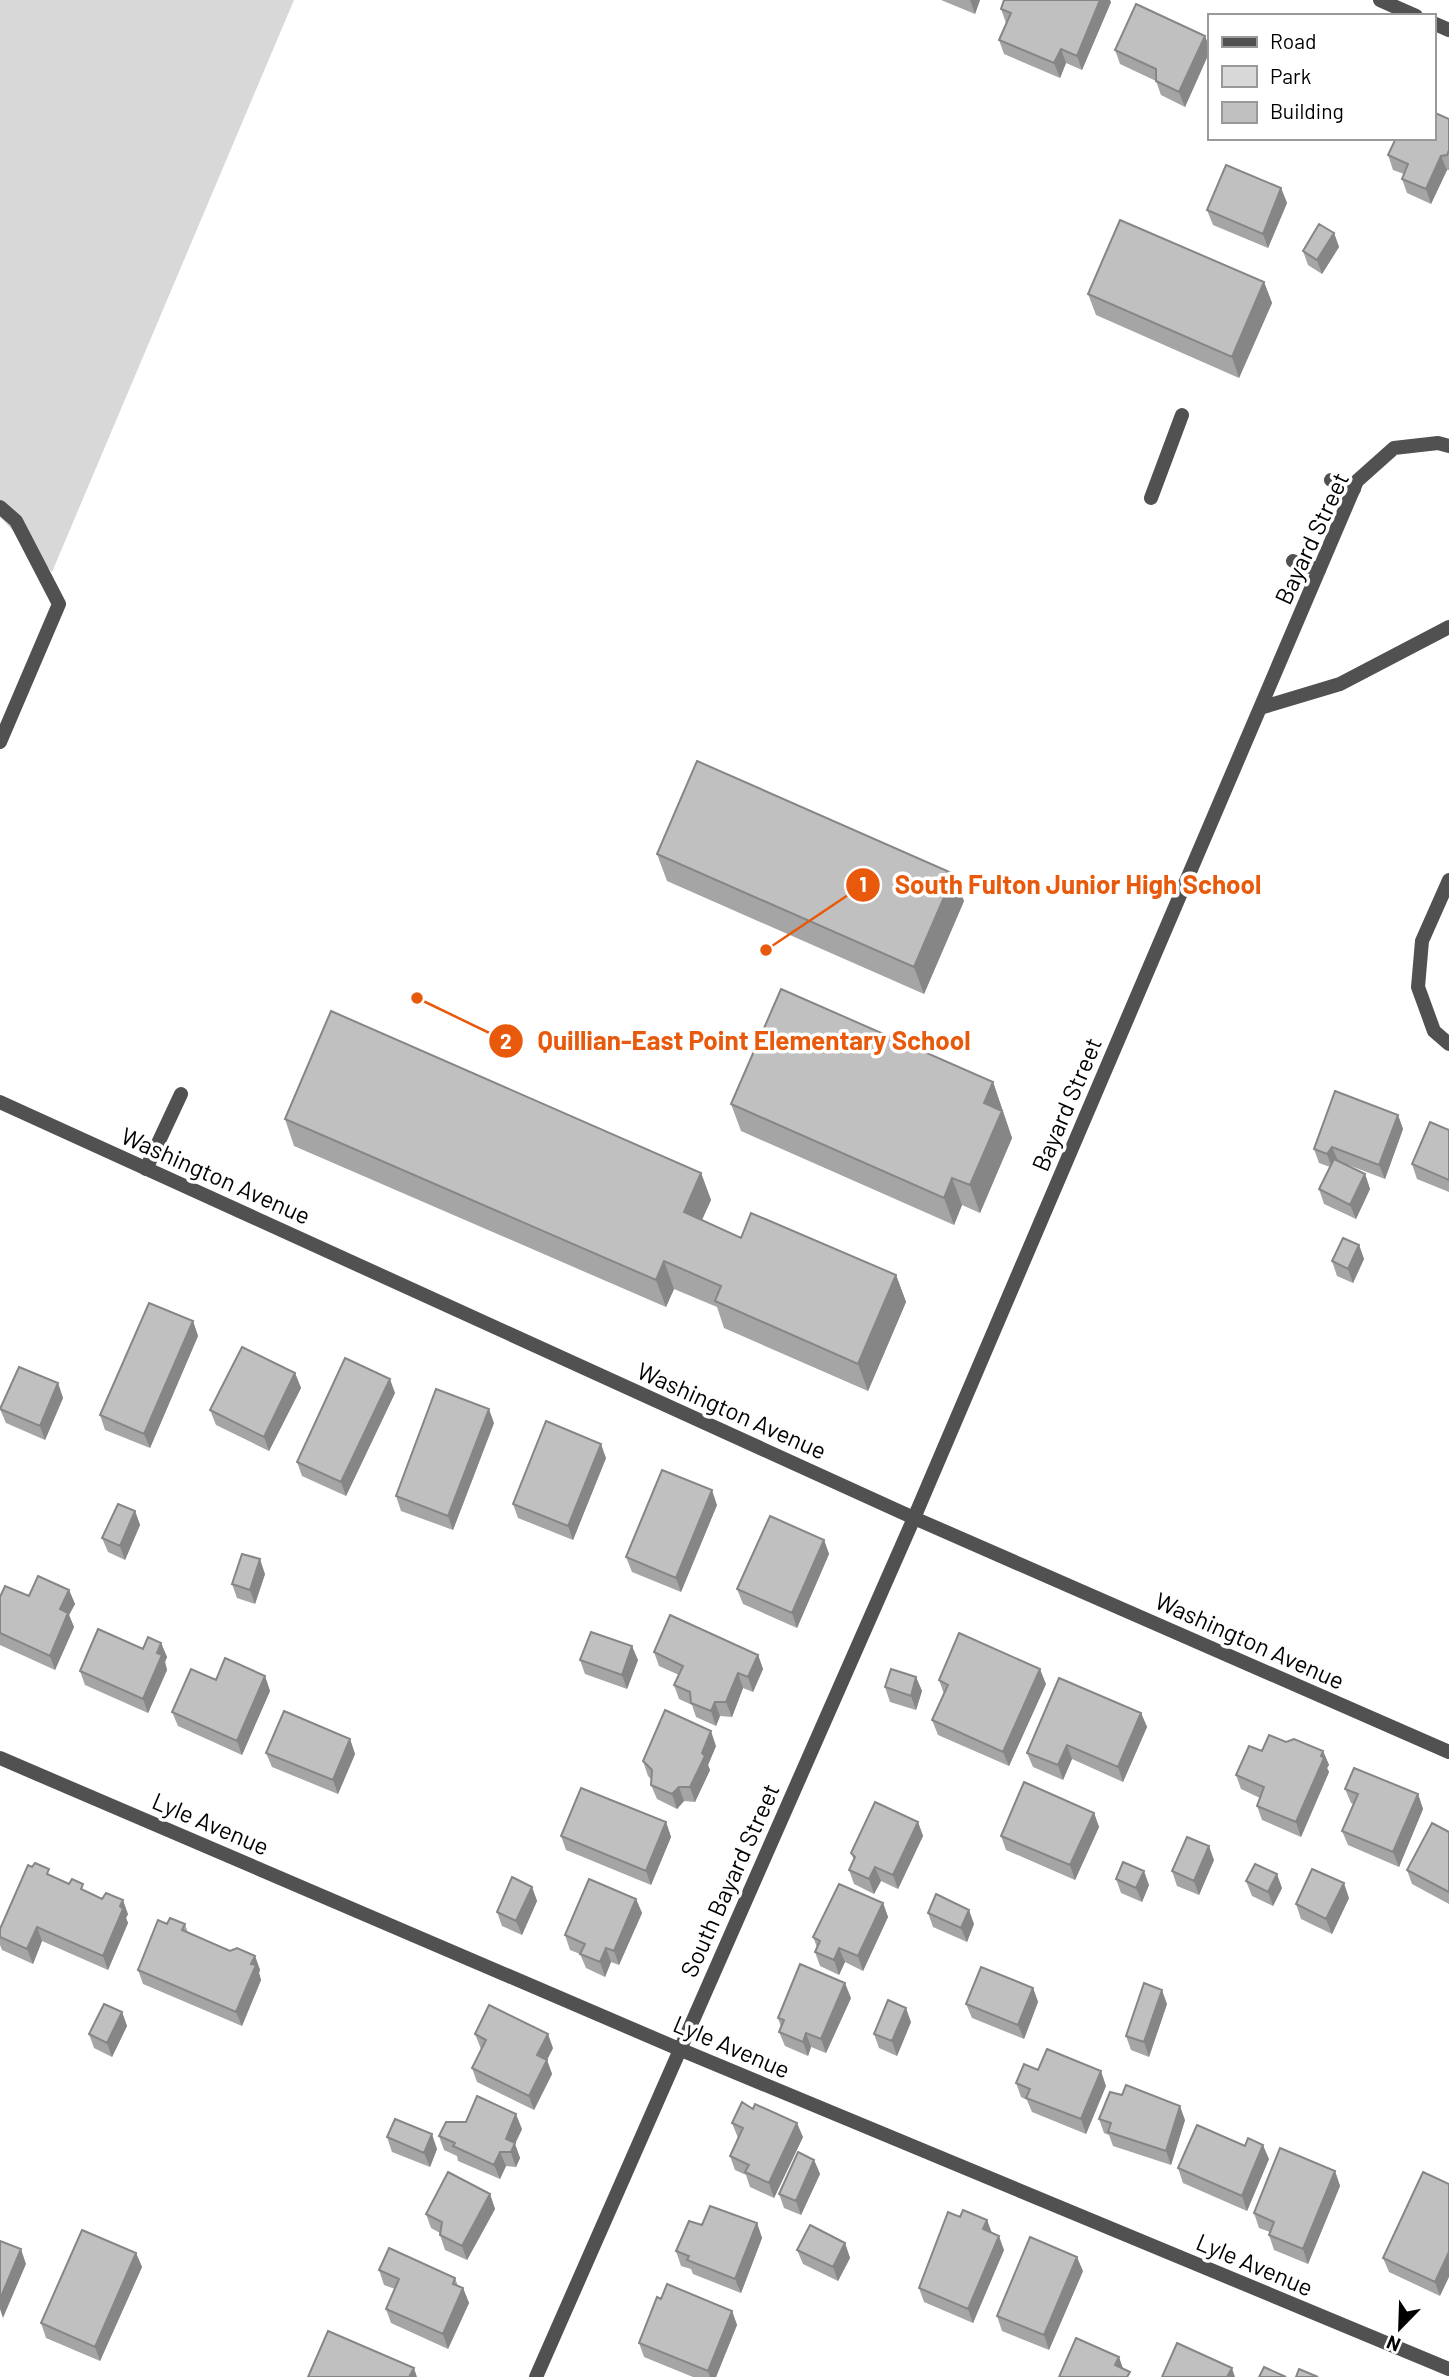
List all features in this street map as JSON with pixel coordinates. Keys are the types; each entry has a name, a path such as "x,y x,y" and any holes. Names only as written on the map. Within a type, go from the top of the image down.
{"street":[{"path":"1380,0 1412,14"},
{"path":"1151,498 1182,415"},
{"name":"Bayard Street","path":"914,1518 1357,481 1394,448 1438,443 1449,446"},
{"path":"1331,480 1354,489"},
{"path":"0,507 16,521 59,604 0,742"},
{"path":"1293,561 1319,570"},
{"path":"1260,708 1340,684 1449,627"},
{"path":"1449,880 1422,941 1418,987 1434,1031 1449,1044"},
{"path":"146,1168 181,1094"},
{"name":"Washington Avenue","path":"0,1102 914,1518 1449,1752"},
{"name":"South Bayard Street","path":"536,2377 914,1518"},
{"name":"Lyle Avenue","path":"0,1758 679,2049 1449,2369"}],"green space":[{"path":"0,0 294,0 52,572 0,517"}],"building":[{"path":"1004,0 1100,0 1077,56 1061,49 1054,63 999,40 1011,13 1001,9"},
{"path":"1136,4 1205,36 1179,92 1156,81 1156,69 1115,50"},
{"path":"1435,113 1449,119 1449,150 1447,155 1441,156 1426,189 1402,179 1408,164 1388,155 1395,140 1435,140"},
{"path":"1226,165 1281,188 1263,234 1207,210"},
{"path":"1120,220 1264,282 1232,357 1088,294"},
{"path":"1319,224 1334,233 1317,260 1303,251"},
{"path":"697,761 954,874 914,967 657,854"},
{"path":"781,989 993,1082 984,1103 1002,1111 970,1185 952,1178 944,1198 731,1104"},
{"path":"331,1011 701,1173 684,1212 741,1238 751,1213 896,1275 858,1364 715,1301 721,1286 664,1261 656,1280 285,1119"},
{"path":"1335,1091 1398,1115 1379,1165 1332,1147 1327,1154 1314,1149"},
{"path":"1430,1122 1449,1130 1449,1180 1412,1164"},
{"path":"1334,1159 1365,1174 1350,1205 1319,1189"},
{"path":"1343,1238 1359,1245 1348,1269 1332,1261"},
{"path":"149,1303 193,1321 144,1434 100,1415"},
{"path":"242,1347 295,1373 264,1437 210,1410"},
{"path":"345,1358 390,1379 341,1482 297,1462"},
{"path":"19,1367 58,1383 40,1426 0,1409"},
{"path":"436,1389 489,1409 448,1516 396,1496"},
{"path":"546,1421 601,1444 568,1526 513,1504"},
{"path":"662,1470 712,1490 676,1578 626,1557"},
{"path":"118,1504 135,1511 120,1546 102,1538"},
{"path":"770,1516 824,1540 792,1613 737,1589"},
{"path":"242,1554 260,1559 250,1590 232,1584"},
{"path":"38,1576 69,1590 60,1609 68,1613 50,1656 0,1633 0,1597 5,1586 29,1596"},
{"path":"670,1615 758,1655 748,1677 738,1673 726,1702 715,1702 711,1711 691,1703 690,1692 674,1685 683,1666 654,1652"},
{"path":"98,1629 143,1649 148,1637 161,1643 157,1653 162,1655 143,1699 80,1671"},
{"path":"591,1632 632,1646 622,1675 580,1660"},
{"path":"959,1633 1040,1669 1003,1752 932,1720 948,1685 939,1680"},
{"path":"225,1658 265,1676 237,1741 172,1712 191,1669 216,1680"},
{"path":"891,1669 916,1677 911,1696 885,1687"},
{"path":"1059,1678 1141,1713 1118,1767 1067,1745 1058,1765 1027,1753"},
{"path":"665,1710 711,1731 702,1753 705,1756 690,1787 679,1787 672,1794 651,1785 652,1770 643,1761"},
{"path":"284,1711 350,1739 333,1780 266,1753"},
{"path":"1269,1735 1286,1742 1294,1739 1323,1751 1321,1756 1324,1758 1296,1822 1257,1806 1264,1787 1236,1775 1249,1746 1262,1751"},
{"path":"1354,1768 1418,1794 1393,1852 1342,1831 1358,1794 1345,1789"},
{"path":"1024,1782 1094,1813 1070,1865 1001,1836"},
{"path":"581,1788 666,1822 646,1871 561,1836"},
{"path":"875,1802 918,1822 893,1875 875,1867 869,1879 849,1870 855,1857 851,1853"},
{"path":"1432,1823 1449,1832 1449,1892 1407,1870"},
{"path":"1187,1837 1209,1846 1194,1881 1172,1871"},
{"path":"1123,1862 1144,1871 1136,1888 1116,1879"},
{"path":"35,1863 49,1869 47,1874 69,1884 72,1879 83,1884 81,1889 102,1899 106,1893 123,1900 120,1906 123,1909 103,1956 37,1927 27,1949 0,1937 0,1929 28,1865 32,1867"},
{"path":"1255,1864 1277,1874 1268,1892 1246,1881"},
{"path":"1312,1869 1344,1883 1326,1919 1296,1904"},
{"path":"512,1877 532,1887 516,1921 497,1912"},
{"path":"589,1879 636,1899 614,1951 606,1948 600,1962 580,1954 585,1944 565,1935"},
{"path":"839,1884 883,1903 858,1956 839,1948 834,1960 815,1952 820,1941 813,1937"},
{"path":"936,1894 969,1910 961,1928 928,1913"},
{"path":"170,1918 185,1924 182,1930 230,1951 237,1948 255,1956 251,1964 256,1965 236,2012 138,1970 158,1920 167,1924"},
{"path":"800,1964 845,1983 821,2039 806,2033 803,2042 779,2032 784,2020 778,2018"},
{"path":"981,1967 1033,1988 1018,2025 966,2004"},
{"path":"1144,1983 1162,1990 1144,2042 1126,2036"},
{"path":"888,2000 906,2008 892,2041 874,2034"},
{"path":"104,2004 122,2012 107,2043 89,2034"},
{"path":"489,2005 548,2034 537,2055 547,2060 529,2096 472,2068 486,2040 475,2034"},
{"path":"1047,2049 1101,2071 1081,2119 1026,2098 1030,2089 1016,2083 1024,2064 1038,2070"},
{"path":"1126,2085 1180,2106 1166,2151 1108,2132 1111,2123 1099,2119 1110,2092 1122,2095"},
{"path":"477,2096 516,2114 506,2139 515,2143 511,2152 500,2152 494,2165 453,2146 455,2143 439,2136 446,2122 466,2122"},
{"path":"742,2102 753,2109 755,2104 797,2123 769,2183 745,2172 749,2165 730,2156 743,2128 732,2123"},
{"path":"395,2119 432,2134 424,2153 387,2137"},
{"path":"1197,2125 1245,2146 1248,2138 1263,2145 1242,2196 1178,2168"},
{"path":"1280,2148 1335,2171 1303,2249 1269,2235 1274,2222 1254,2213"},
{"path":"798,2152 814,2160 796,2201 779,2194"},
{"path":"448,2172 490,2194 462,2246 440,2235 442,2222 426,2214"},
{"path":"1423,2172 1449,2184 1449,2252 1435,2282 1383,2258"},
{"path":"710,2206 757,2223 735,2279 687,2260 689,2256 676,2251 689,2221 702,2225"},
{"path":"963,2210 987,2220 983,2229 999,2236 968,2309 919,2288 948,2212 960,2217"},
{"path":"810,2225 845,2243 833,2267 797,2250"},
{"path":"82,2230 136,2253 95,2347 41,2323"},
{"path":"1030,2237 1077,2257 1044,2335 997,2316"},
{"path":"0,2241 21,2249 0,2299"},
{"path":"389,2248 455,2278 453,2284 463,2288 443,2334 386,2309 399,2279 379,2270"},
{"path":"667,2284 732,2311 708,2371 639,2343 657,2297 661,2299"},
{"path":"328,2331 414,2368 409,2377 308,2377"},
{"path":"1076,2338 1119,2357 1115,2365 1130,2372 1127,2377 1059,2377"},
{"path":"1177,2343 1232,2368 1227,2377 1162,2377"},
{"path":"1264,2367 1286,2377 1259,2377"},
{"path":"1299,2369 1318,2377 1296,2377"}],"place":[{"name":"South Fulton Junior High School","path":"766,950"},
{"name":"Quillian-East Point Elementary School","path":"417,998"}]}
